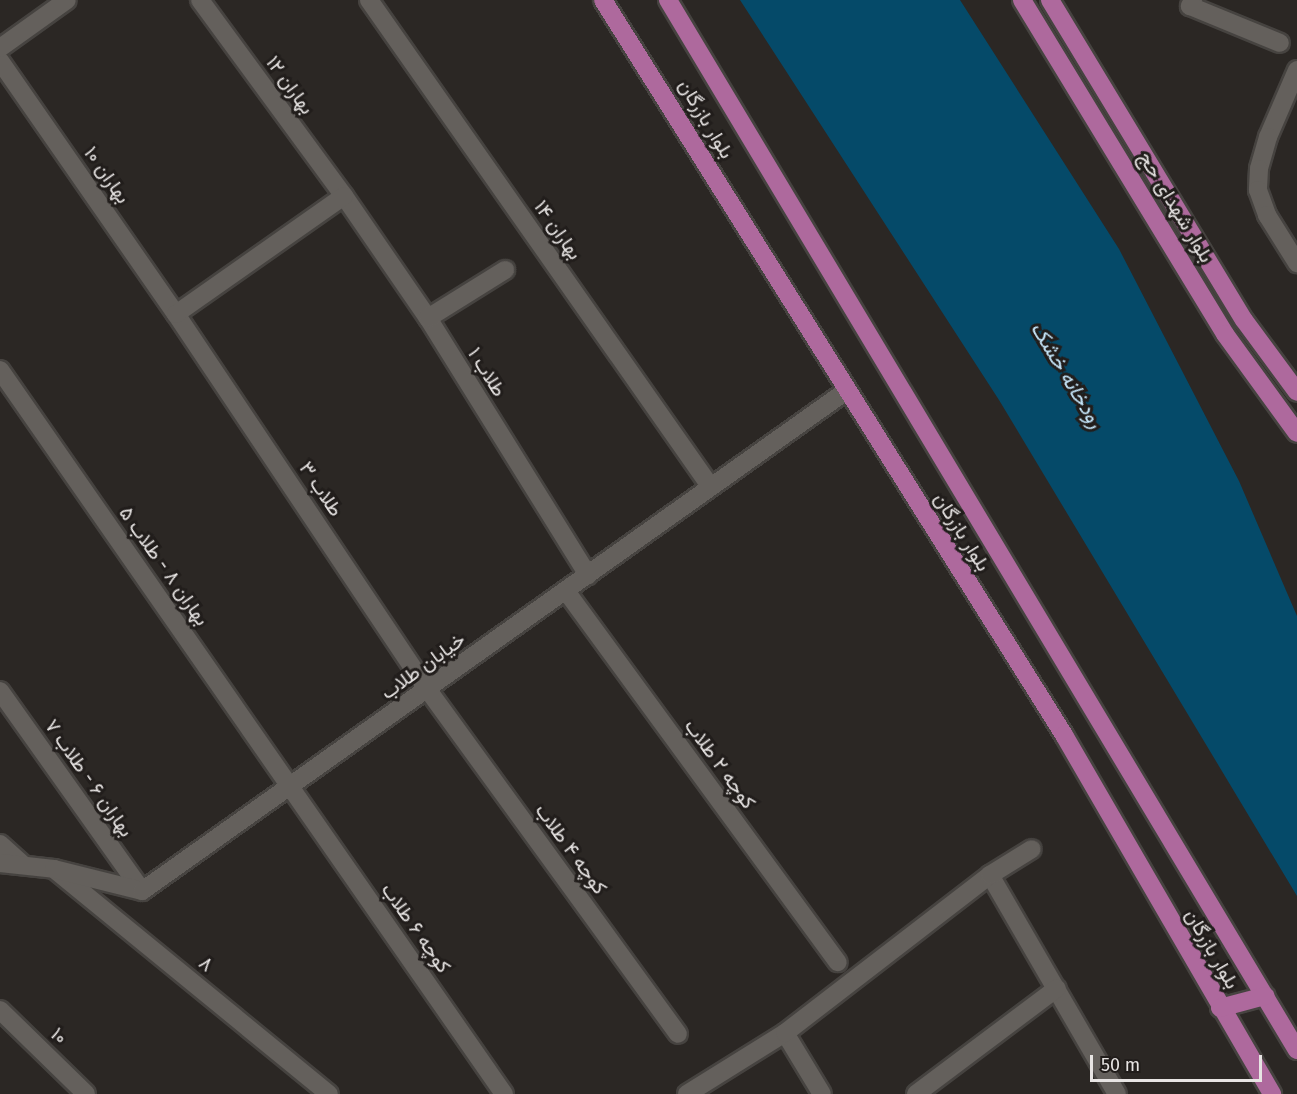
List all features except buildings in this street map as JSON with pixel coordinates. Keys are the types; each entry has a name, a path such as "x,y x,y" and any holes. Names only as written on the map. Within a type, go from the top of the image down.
{"main road":[{"name":"بلوار بازرگان","path":"603,0 846,391 1064,735 1220,1008 1272,1094"},
{"name":"بلوار بازرگان","path":"668,0 1297,1050"},
{"name":"بلوار شهدای حج","path":"1022,0 1225,334 1297,433"},
{"name":"بلوار شهدای حج","path":"1050,0 1244,320 1297,392"},
{"path":"1220,1008 1264,996"}],"street":[{"path":"0,48 67,0"},
{"name":"بهاران ۱۲","path":"200,0 344,196"},
{"name":"بهاران ۱۴","path":"369,0 710,486"},
{"path":"1193,0 1190,6 1280,43"},
{"name":"بهاران ۱۰","path":"0,61 176,314"},
{"path":"1297,70 1268,137 1259,169 1258,190 1267,215 1297,263"},
{"path":"176,314 344,196"},
{"name":"طلاب ۱","path":"344,196 428,318 588,575"},
{"path":"428,318 505,270"},
{"name":"طلاب ۳","path":"176,314 428,690"},
{"name":"بهاران ۸ - طلاب ۵","path":"0,370 291,789"},
{"name":"خیابان طلاب","path":"142,891 291,789 710,486 846,391"},
{"name":"کوچه ۲ طلاب","path":"566,591 838,962"},
{"name":"کوچه ۴ طلاب","path":"428,690 678,1034"},
{"name":"بهاران ۶ - طلاب ۷","path":"0,691 142,891"},
{"name":"کوچه ۶ طلاب","path":"291,789 504,1094"},
{"path":"0,844 23,865"},
{"path":"687,1094 785,1033 990,875 1032,849"},
{"path":"0,863 54,868 142,891"},
{"name":"۸","path":"54,868 329,1094"},
{"path":"990,875 1117,1094"},
{"path":"916,1094 1057,988"},
{"name":"۱۰","path":"0,1010 86,1094"},
{"path":"785,1033 822,1094"}],"water":[{"name":"رودخانه خشک","path":"740,0 960,0 1119,249 1239,481 1297,616 1297,896 999,400"}]}
